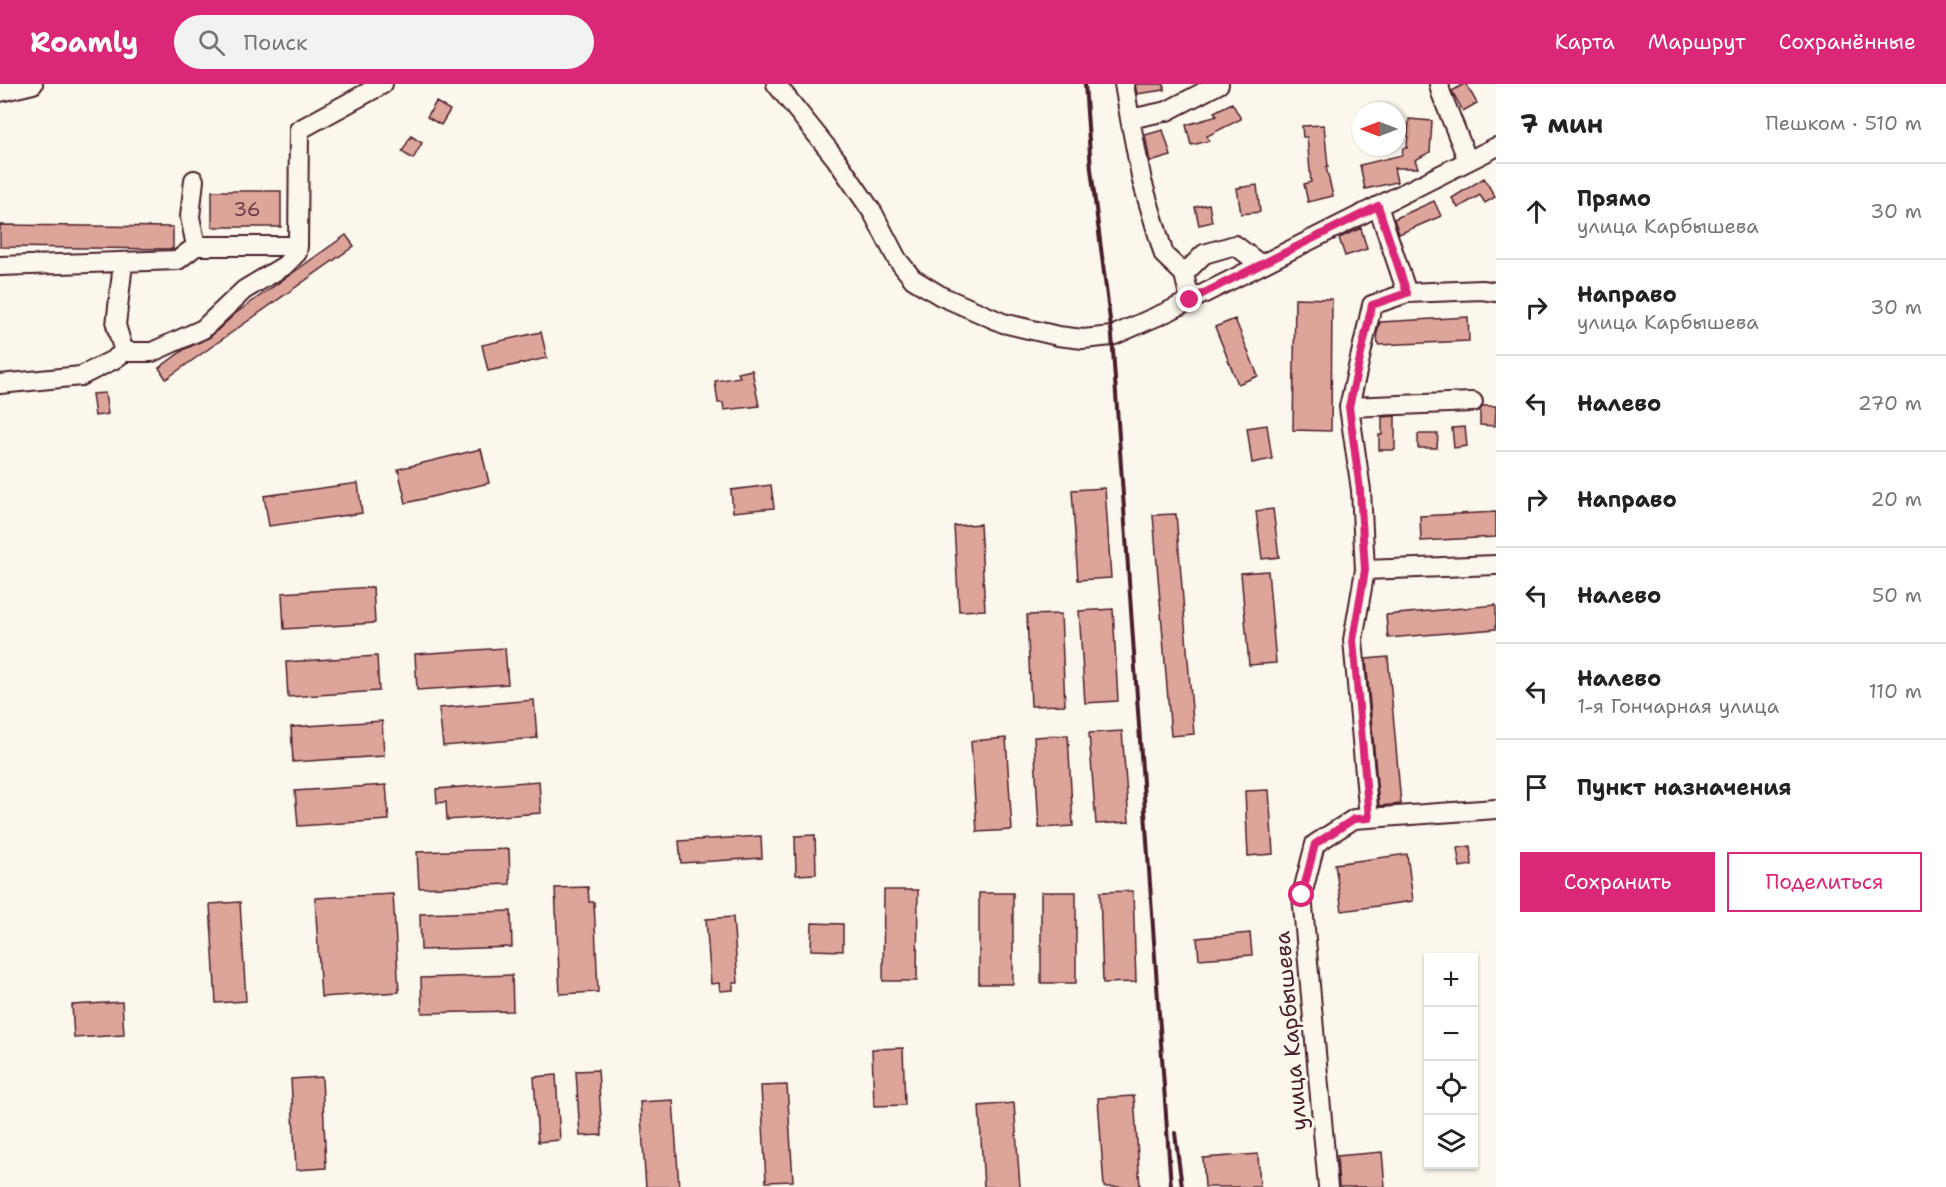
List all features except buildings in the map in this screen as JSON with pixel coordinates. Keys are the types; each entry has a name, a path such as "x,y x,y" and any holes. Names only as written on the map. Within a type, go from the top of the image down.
{"street":[{"path":"0,92 33,84"},
{"path":"1,383 81,376 124,352 152,352 203,329 244,290 284,266 297,253 298,246 299,130 383,84"},
{"path":"776,84 848,177 873,213 897,259 913,279 941,296 1003,323 1058,336 1083,339 1112,336 1190,300 1496,147"},
{"path":"1124,84 1142,181 1164,255 1184,274 1190,300"},
{"path":"1130,119 1167,111 1219,84"},
{"path":"1439,84 1468,161"},
{"path":"194,180 190,217 196,246"},
{"path":"1378,206 1407,293"},
{"path":"1184,274 1204,254 1235,245 1261,265"},
{"path":"0,266 178,260 196,246 298,246"},
{"path":"123,263 116,325 124,352"},
{"path":"1369,818 1353,640 1365,570 1360,490 1349,407 1372,305 1407,293 1496,291"},
{"path":"1349,407 1473,402"},
{"path":"1365,570 1496,565"},
{"name":"улица Карбышева","path":"1328,1187 1302,895 1315,844 1354,819 1496,809"}],"railway":[{"path":"1085,84 1091,169 1112,336 1171,1187"},
{"path":"1175,1133 1182,1187"}],"route":[{"path":"1190,300 1378,206 1407,293 1372,305 1349,407 1360,490 1365,570 1353,640 1369,818 1354,819 1315,844 1302,895"}]}
